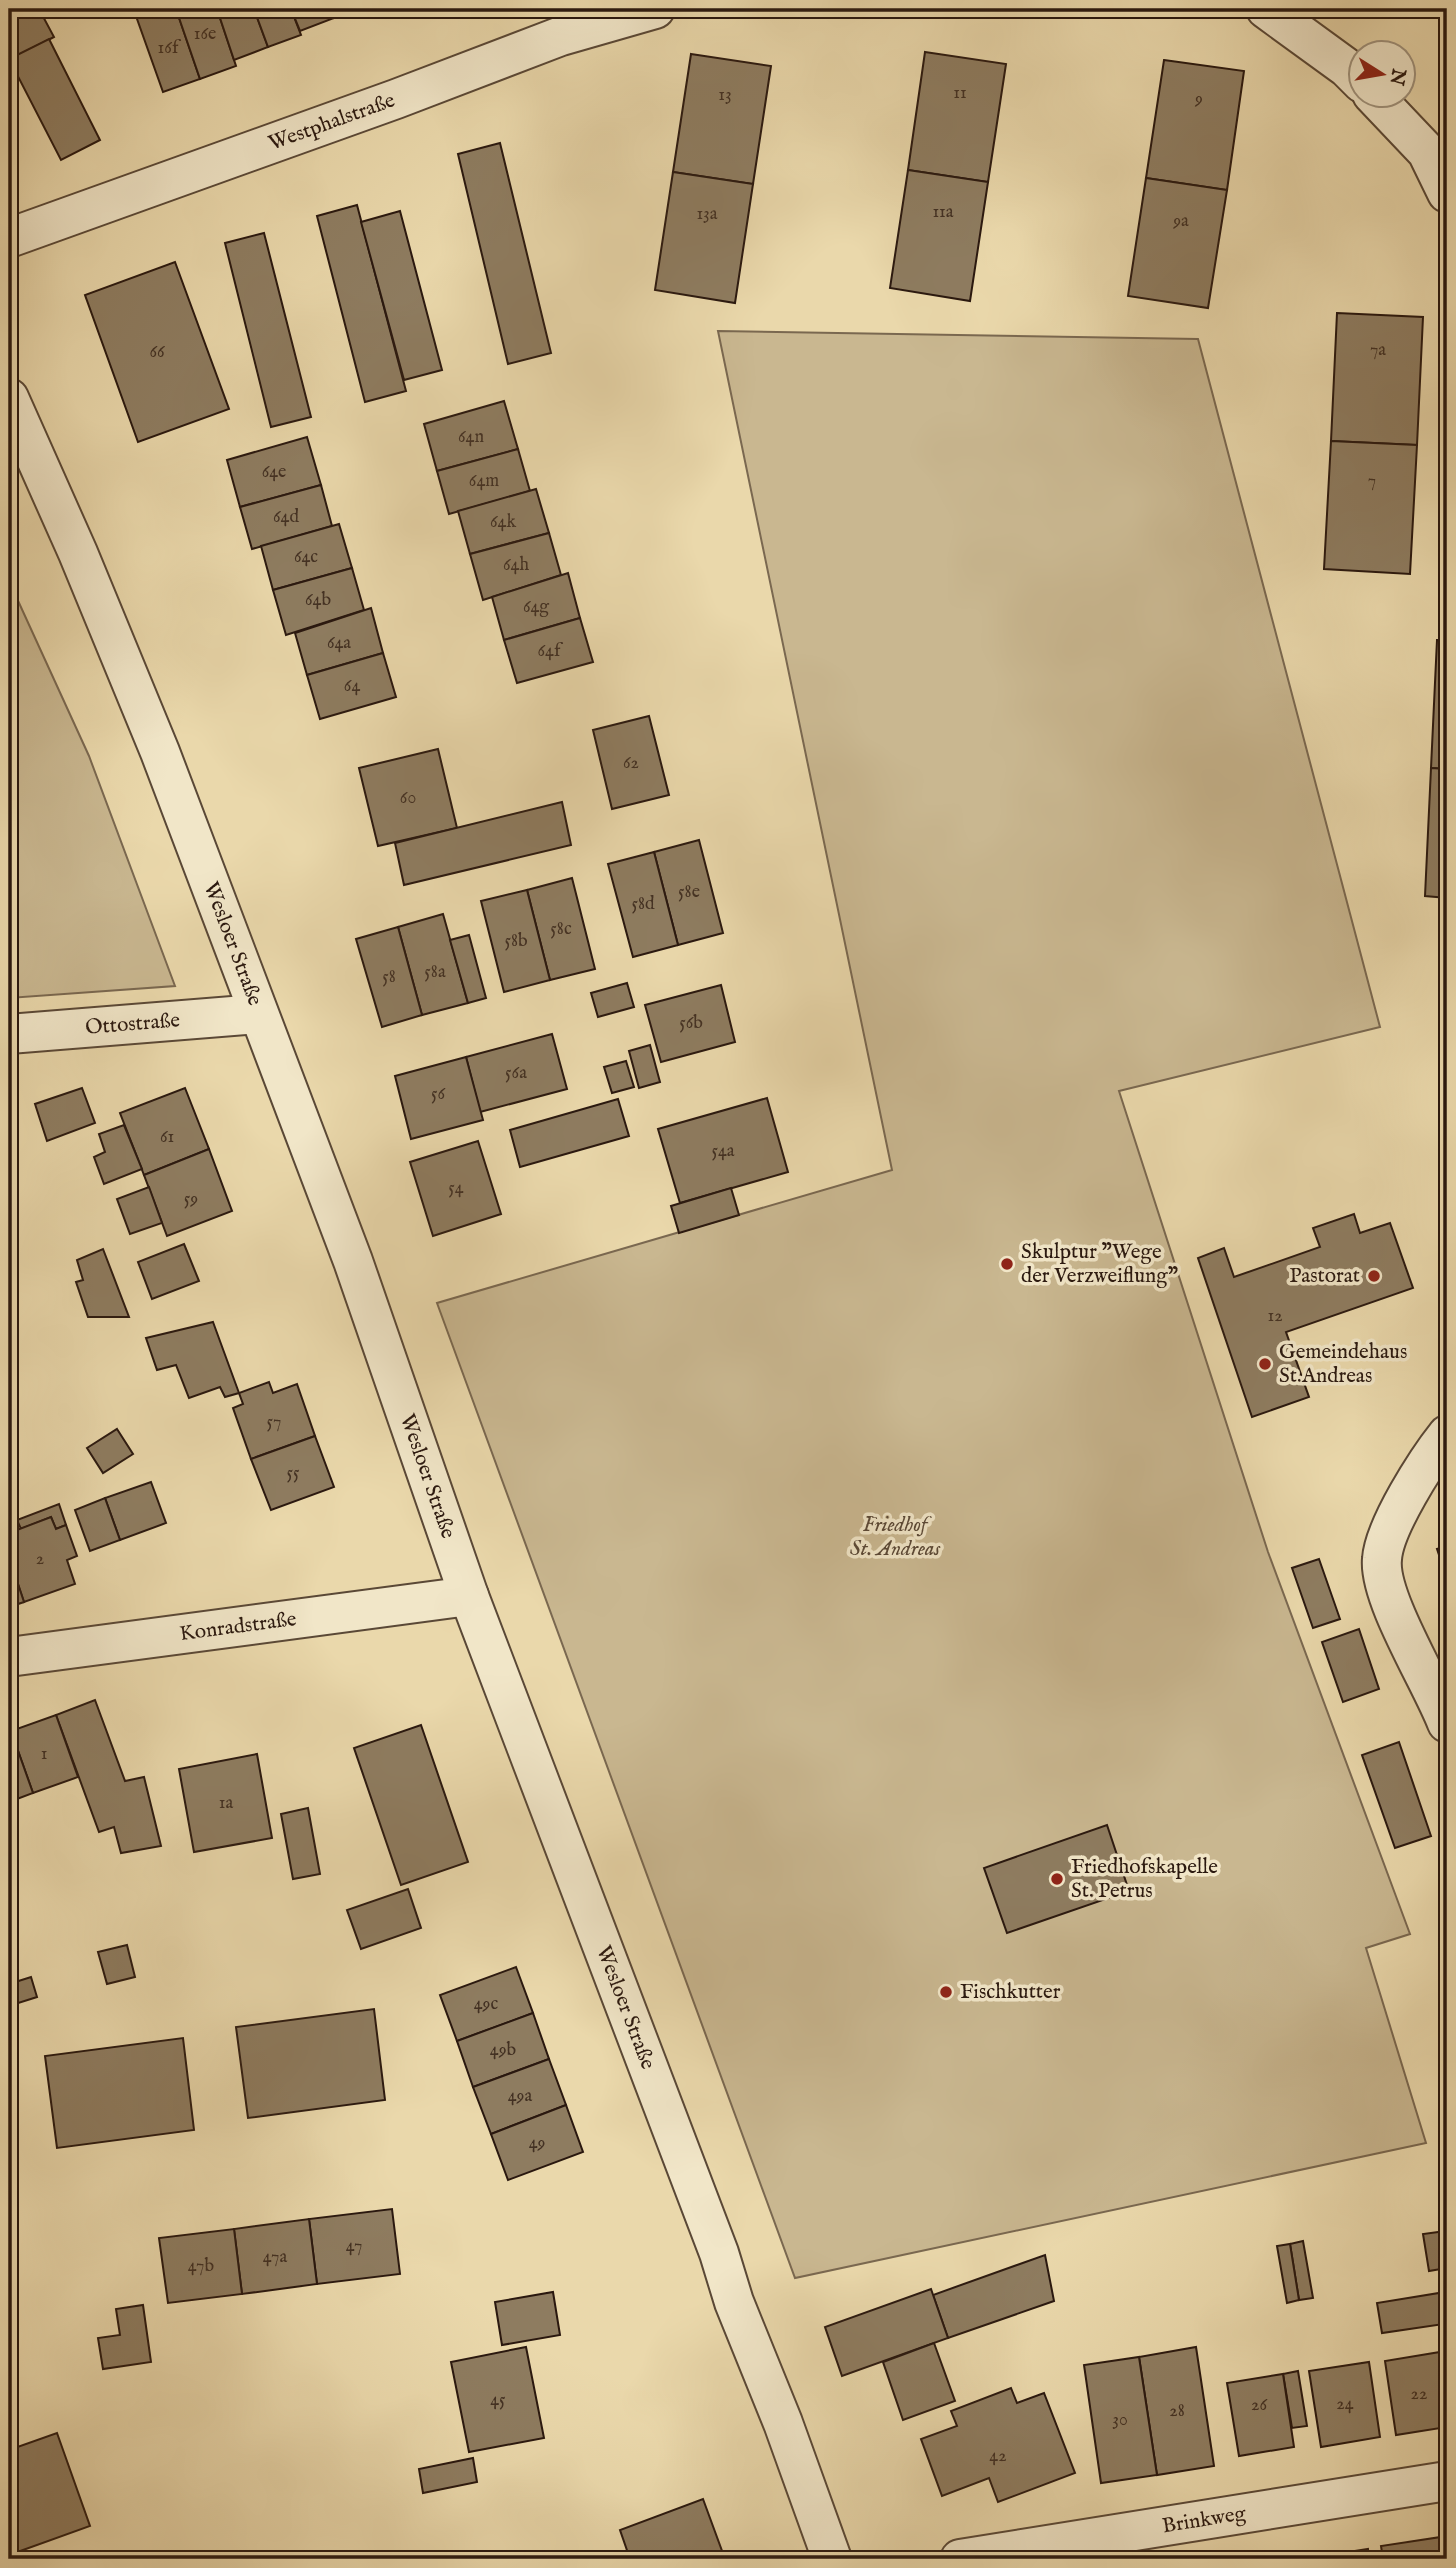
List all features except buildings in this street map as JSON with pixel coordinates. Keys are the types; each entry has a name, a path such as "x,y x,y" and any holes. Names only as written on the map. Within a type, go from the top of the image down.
{"street":[{"name":"Westphalstraße","path":"9,238 396,99 561,36 655,9"},
{"path":"1266,9 1348,69"},
{"path":"1388,108 1437,150 1447,193"},
{"name":"Wesloer Straße","path":"9,398 78,553 160,752 353,1261 469,1596 714,2240 734,2302 783,2423 832,2559"},
{"name":"Ottostraße","path":"9,1034 258,1014"},
{"path":"1447,1435 1431,1455 1392,1526 1381,1559 1387,1593 1447,1723"},
{"name":"Konradstraße","path":"9,1657 469,1596"},
{"name":"Brinkweg","path":"960,2559 1447,2481"}],"green space":[{"name":"Friedhof St. Andreas","path":"718,331 1198,339 1380,1027 1119,1091 1268,1552 1410,1934 1366,1948 1426,2143 795,2278 437,1303 892,1170"},
{"path":"9,581 89,756 175,986 9,998"}],"place":[{"name":"Skulptur \"Wege der Verzweiflung\"","path":"1007,1264"},
{"name":"Pastorat","path":"1374,1276"},
{"name":"Gemeindehaus St.Andreas","path":"1265,1364"},
{"name":"Friedhofskapelle St. Petrus","path":"1057,1879"},
{"name":"Fischkutter","path":"946,1992"}]}
